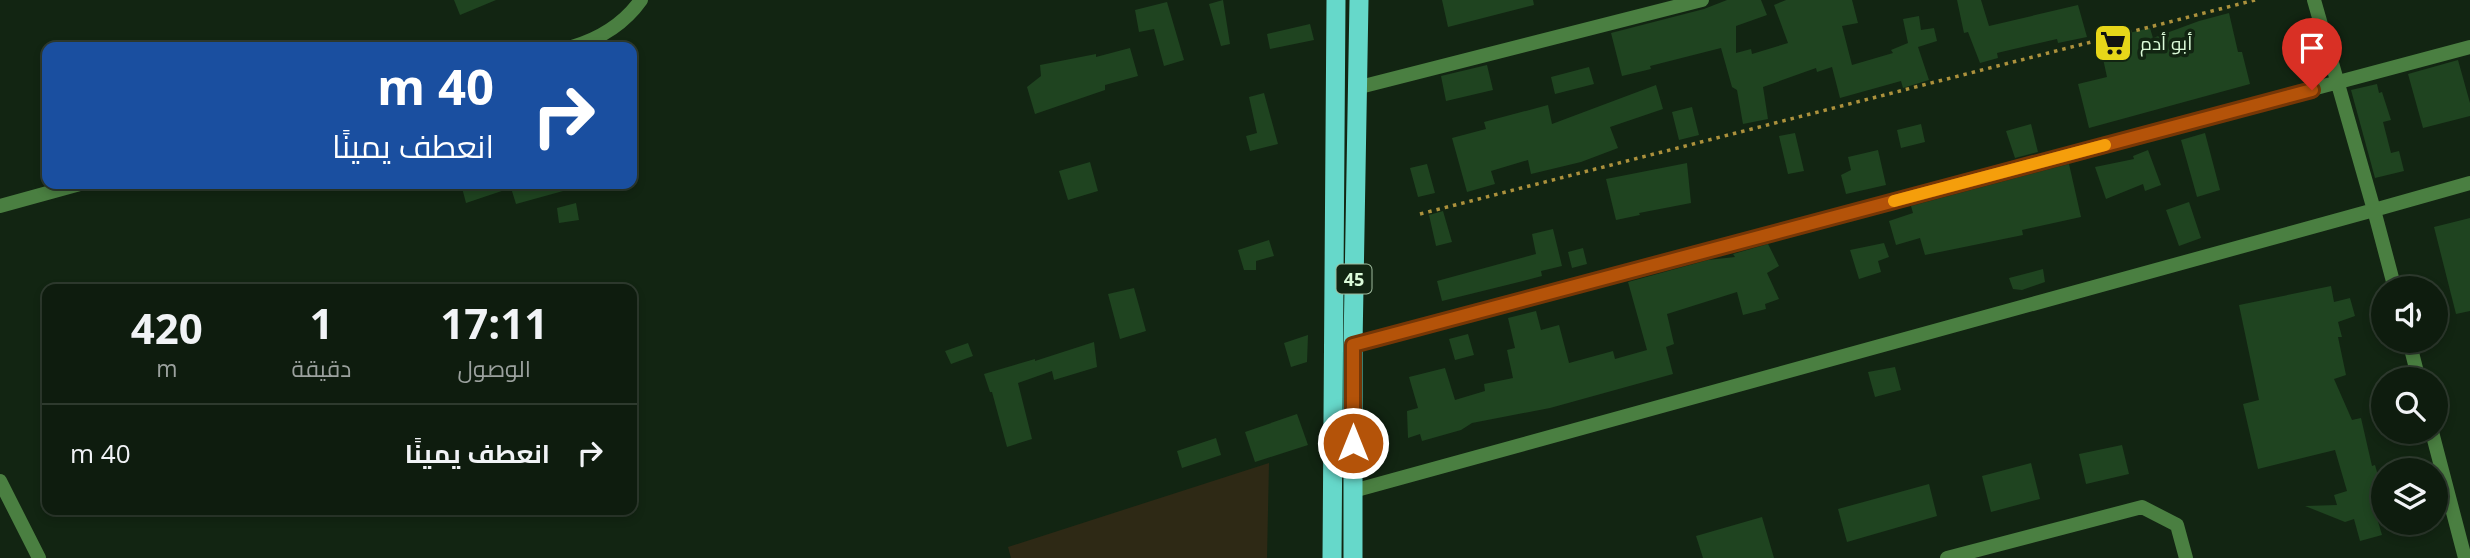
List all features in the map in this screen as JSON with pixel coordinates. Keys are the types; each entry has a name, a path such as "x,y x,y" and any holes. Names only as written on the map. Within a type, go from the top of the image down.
{"highway":[{"name":"45","path":"1332,558 1336,0"},
{"name":"45","path":"1353,558 1353,345 1359,0"}],"street":[{"path":"583,42 611,30 641,0"},
{"path":"1356,88 1702,0"},
{"path":"2314,0 2392,276"},
{"path":"1353,345 2470,47"},
{"path":"1353,491 2470,183"},
{"path":"0,206 62,189"},
{"path":"2435,444 2465,558"},
{"path":"0,481 39,558"},
{"path":"1947,558 2142,507 2177,524 2186,558"}],"path":[{"path":"1420,214 2255,0"}],"shaded area":[{"path":"1269,463 1267,558 1011,558 1008,547"}],"building":[{"path":"454,0 496,0 460,15"},
{"path":"1223,0 1230,44 1221,46 1209,4"},
{"path":"1442,0 1533,0 1534,5 1448,27"},
{"path":"1727,0 1761,0 1767,15 1736,26 1736,53 1751,49 1752,54 1788,43 1774,5 1786,0 1852,0 1858,23 1842,26 1852,65 1893,53 1891,50 1908,43 1903,19 1919,16 1921,30 1934,28 1937,41 1918,47 1929,80 1903,88 1901,81 1840,98 1832,67 1817,72 1816,68 1763,87 1768,119 1743,124 1737,90 1732,87 1721,48 1622,76 1611,33 1704,9"},
{"path":"1957,0 1981,0 1989,26 2078,5 2087,37 2058,43 2057,39 1997,53 1998,58 1980,63 1968,32 1964,33"},
{"path":"1167,2 1184,60 1164,66 1154,29 1139,32 1135,10"},
{"path":"2229,13 2238,52 2242,52 2250,84 2089,128 2078,84 2107,77 2099,40 2150,28 2153,38"},
{"path":"1310,24 1314,40 1270,49 1267,34"},
{"path":"1130,48 1138,76 1105,85 1105,90 1035,114 1027,87 1041,76 1040,65 1096,54 1096,57"},
{"path":"2458,60 2470,103 2470,116 2423,128 2408,74"},
{"path":"1487,65 1493,90 1446,101 1441,76"},
{"path":"1589,67 1594,84 1555,94 1551,77"},
{"path":"2377,84 2391,120 2383,122 2391,153 2399,151 2404,171 2375,178 2351,90"},
{"path":"1656,85 1663,109 1610,127 1618,148 1581,162 1531,174 1528,160 1491,171 1495,184 1467,192 1452,138 1486,129 1484,122 1548,105 1552,124"},
{"path":"1264,93 1278,144 1250,151 1246,136 1257,133 1249,97"},
{"path":"1692,107 1699,135 1679,140 1672,112"},
{"path":"1921,124 1925,142 1901,148 1897,130"},
{"path":"2031,124 2038,152 2015,158 2006,131"},
{"path":"1795,133 1804,171 1788,174 1779,136"},
{"path":"2205,133 2220,190 2197,197 2181,140"},
{"path":"1878,150 1886,185 1846,194 1841,175 1851,170 1848,157"},
{"path":"2148,150 2161,185 2145,191 2143,184 2106,199 2095,167 2134,159 2133,156"},
{"path":"1090,162 1098,191 1068,200 1059,171"},
{"path":"1687,163 1691,203 1616,220 1606,179"},
{"path":"1427,164 1435,193 1418,197 1410,168"},
{"path":"2069,164 2081,217 2022,230 2023,235 1925,255 1920,238 1896,245 1889,221 1913,213 1911,206"},
{"path":"462,189 508,189 466,203"},
{"path":"511,189 570,189 516,204"},
{"path":"2189,202 2201,238 2179,246 2166,210"},
{"path":"576,203 579,220 559,223 557,208"},
{"path":"1443,211 1452,242 1436,246 1429,215"},
{"path":"2470,218 2470,311 2456,314 2434,227"},
{"path":"1553,229 1562,266 1541,271 1542,276 1442,301 1437,281 1536,254 1532,234"},
{"path":"1269,240 1274,256 1256,261 1256,270 1244,270 1238,250"},
{"path":"1884,243 1889,257 1878,261 1881,272 1859,279 1850,250"},
{"path":"1768,244 1779,266 1767,273 1779,299 1765,304 1766,309 1743,315 1737,292 1667,314 1674,344 1666,347 1673,374 1550,408 1472,423 1461,430 1422,441 1420,434 1408,438 1407,411 1418,408 1409,377 1445,368 1455,400 1485,391 1484,384 1513,378 1507,350 1515,348 1508,318 1536,311 1541,330 1559,325 1569,363 1613,351 1615,359 1647,350 1628,282 1708,260 1735,257 1733,254"},
{"path":"1583,248 1587,264 1572,268 1568,252"},
{"path":"2043,269 2045,282 2022,290 2013,289 2009,278"},
{"path":"2331,286 2334,302 2350,298 2355,316 2338,322 2342,337 2338,337 2346,375 2334,379 2352,420 2361,418 2371,462 2371,535 2382,535 2360,541 2354,519 2345,522 2305,506 2337,505 2334,495 2347,491 2335,450 2258,469 2243,404 2259,400 2239,305"},
{"path":"1134,288 1146,331 1120,339 1108,294"},
{"path":"1468,334 1474,355 1455,360 1449,339"},
{"path":"1308,335 1307,362 1291,367 1284,343"},
{"path":"1094,342 1097,367 1054,380 1052,371 1018,383 1032,439 1007,447 992,392 984,374"},
{"path":"968,343 973,356 951,364 945,351"},
{"path":"1895,367 1901,390 1875,397 1868,372"},
{"path":"1297,414 1308,445 1255,462 1245,432"},
{"path":"1216,438 1221,455 1182,468 1177,451"},
{"path":"2122,445 2129,474 2086,484 2079,454"},
{"path":"2031,463 2040,499 1991,512 1982,476"},
{"path":"1929,484 1937,516 1847,542 1838,509"},
{"path":"1762,517 1774,558 1703,558 1696,536"}],"slow traffic":[{"path":"1894,201 2105,145"}],"place":[{"name":"أبو أدم","path":"2113,43"}],"route":[{"path":"1353,443 1353,345 2312,90"}]}
